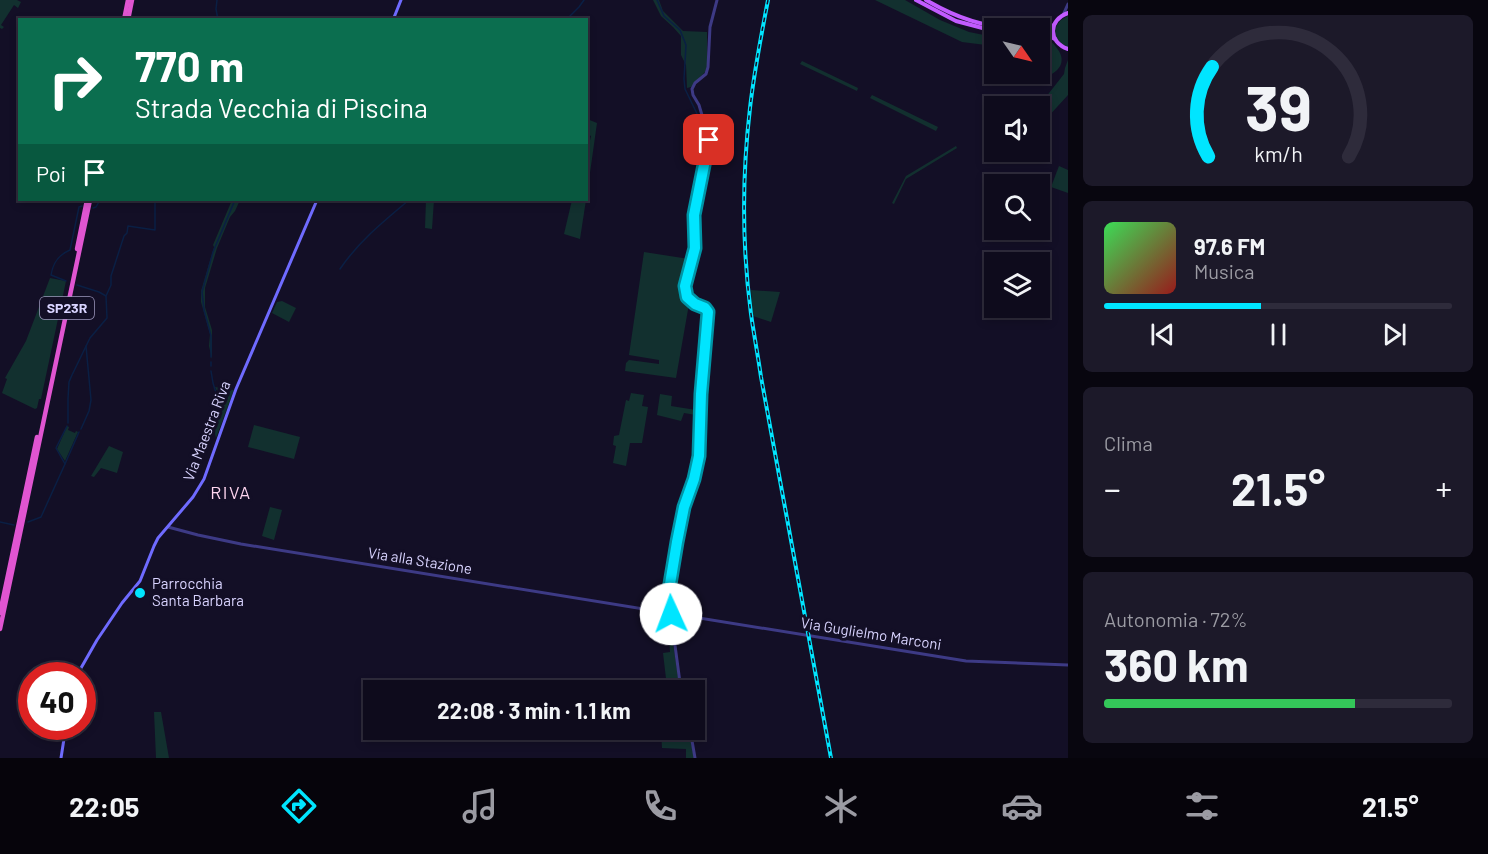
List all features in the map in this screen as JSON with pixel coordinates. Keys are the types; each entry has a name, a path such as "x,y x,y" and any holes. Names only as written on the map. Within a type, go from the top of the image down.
{"highway":[{"path":"126,18 130,0"},
{"name":"SP23R","path":"0,613 89,201"},
{"name":"SP23R","path":"0,629 40,429"}],"main road":[{"path":"394,18 401,0"},
{"path":"916,0 956,21 984,29"},
{"path":"926,0 943,10 984,24"},
{"path":"1050,26 1065,14"},
{"path":"1054,24 1055,39 1058,44 1068,50"},
{"path":"1050,36 1055,39"},
{"name":"Via Maestra Riva","path":"84,662 122,603 140,581 154,546 193,497 204,479 236,389 316,201"},
{"path":"61,758 64,740"}],"street":[{"path":"680,680 668,595 682,515 694,477 699,450 708,315 705,308 695,304 687,297 685,286 695,248 694,215 709,140 692,89 695,83 706,74 708,67 710,27 717,0"},
{"path":"1065,14 1068,4"},
{"name":"Via alla Stazione","path":"168,527 242,544 671,614"},
{"name":"Via Guglielmo Marconi","path":"671,614 966,662 1068,665"},
{"path":"692,740 695,758"}],"green space":[{"path":"0,0 21,2 18,8 14,5 1,25 4,27 2,29 0,28"},
{"path":"653,0 659,0 663,11 683,31 707,32 707,66 705,72 691,87 687,88 686,65 681,55 681,36 661,16"},
{"path":"875,0 905,0 940,20 969,32 984,35 984,45 962,42"},
{"path":"1068,16 1068,47 1058,40 1055,31 1058,23"},
{"path":"1050,40 1059,52 1062,61 1055,72 1050,75"},
{"path":"1068,60 1068,95 1050,114 1050,96 1047,96 1064,74"},
{"path":"802,61 858,88 857,91 800,64"},
{"path":"872,95 938,127 936,131 870,98"},
{"path":"588,119 597,123 588,187 588,149 591,136 588,134"},
{"path":"956,146 957,148 906,179 894,204 892,203 906,176"},
{"path":"1059,166 1068,170 1068,193 1051,187"},
{"path":"232,201 240,201 217,248 205,288 205,307 212,330 212,359 209,346 210,334 201,302 201,291 213,245"},
{"path":"426,201 434,201 432,229 425,228"},
{"path":"572,201 586,201 580,239 564,234"},
{"path":"644,252 689,259 681,291 689,304 676,378 625,371 629,360 659,364 659,360 629,355"},
{"path":"50,278 66,281 41,399 35,409 2,393 7,379 5,378 26,341"},
{"path":"751,290 780,292 771,322 753,316"},
{"path":"282,301 296,308 289,322 272,313 277,302"},
{"path":"215,387 234,390 216,438 218,393"},
{"path":"631,393 644,395 642,406 648,407 642,443 630,443 626,466 613,463 616,446 613,445 614,436 619,435 626,400 629,401"},
{"path":"660,394 672,396 671,406 696,410 696,415 684,413 681,421 657,415"},
{"path":"254,425 300,437 294,459 248,447"},
{"path":"67,426 68,430 78,432 65,461 57,449"},
{"path":"109,446 123,452 117,473 101,468 94,477 91,476"},
{"path":"270,507 282,510 274,540 262,536"},
{"path":"672,636 679,680 666,680 663,653 670,652 669,637"},
{"path":"154,712 161,712 169,758 156,758"},
{"path":"662,740 691,740 694,758 686,758 686,749 662,748"}],"waterway":[{"path":"217,0 218,18"},
{"path":"568,18 584,0"},
{"path":"657,0 664,16 680,30 686,45 685,89 701,122 705,142 691,209 690,257"},
{"path":"694,191 701,150 700,128"},
{"path":"93,208 99,201"},
{"path":"68,423 69,382 90,338 107,318 106,296 124,236 128,226 155,230 155,201"},
{"path":"211,357 211,336 202,292 213,252 235,201"},
{"path":"340,269 364,240 408,201"},
{"path":"66,281 51,275 59,257 70,250 79,207 82,206"},
{"path":"684,293 683,286 690,259"},
{"path":"77,285 106,296"},
{"path":"689,294 711,313 702,446 698,467"},
{"path":"81,429 91,400 86,346"},
{"path":"211,371 216,393 215,409"},
{"path":"213,424 215,414"},
{"path":"28,522 41,517 65,464 56,448 67,426"},
{"path":"65,464 79,432"},
{"path":"666,612 665,596 669,562 692,477"},
{"path":"0,522 14,525"},
{"path":"666,615 669,625"}],"railway":[{"path":"768,0 747,134 744,211 748,288 761,377 831,758"}],"place":[{"name":"Parrocchia Santa Barbara","path":"140,593"}],"district":[{"name":"RIVA","path":"231,493"}],"route":[{"path":"671,614 668,595 671,575 682,515 694,479 700,444 701,394 708,312 705,308 690,301 685,286 695,248 694,215 709,140"}]}
